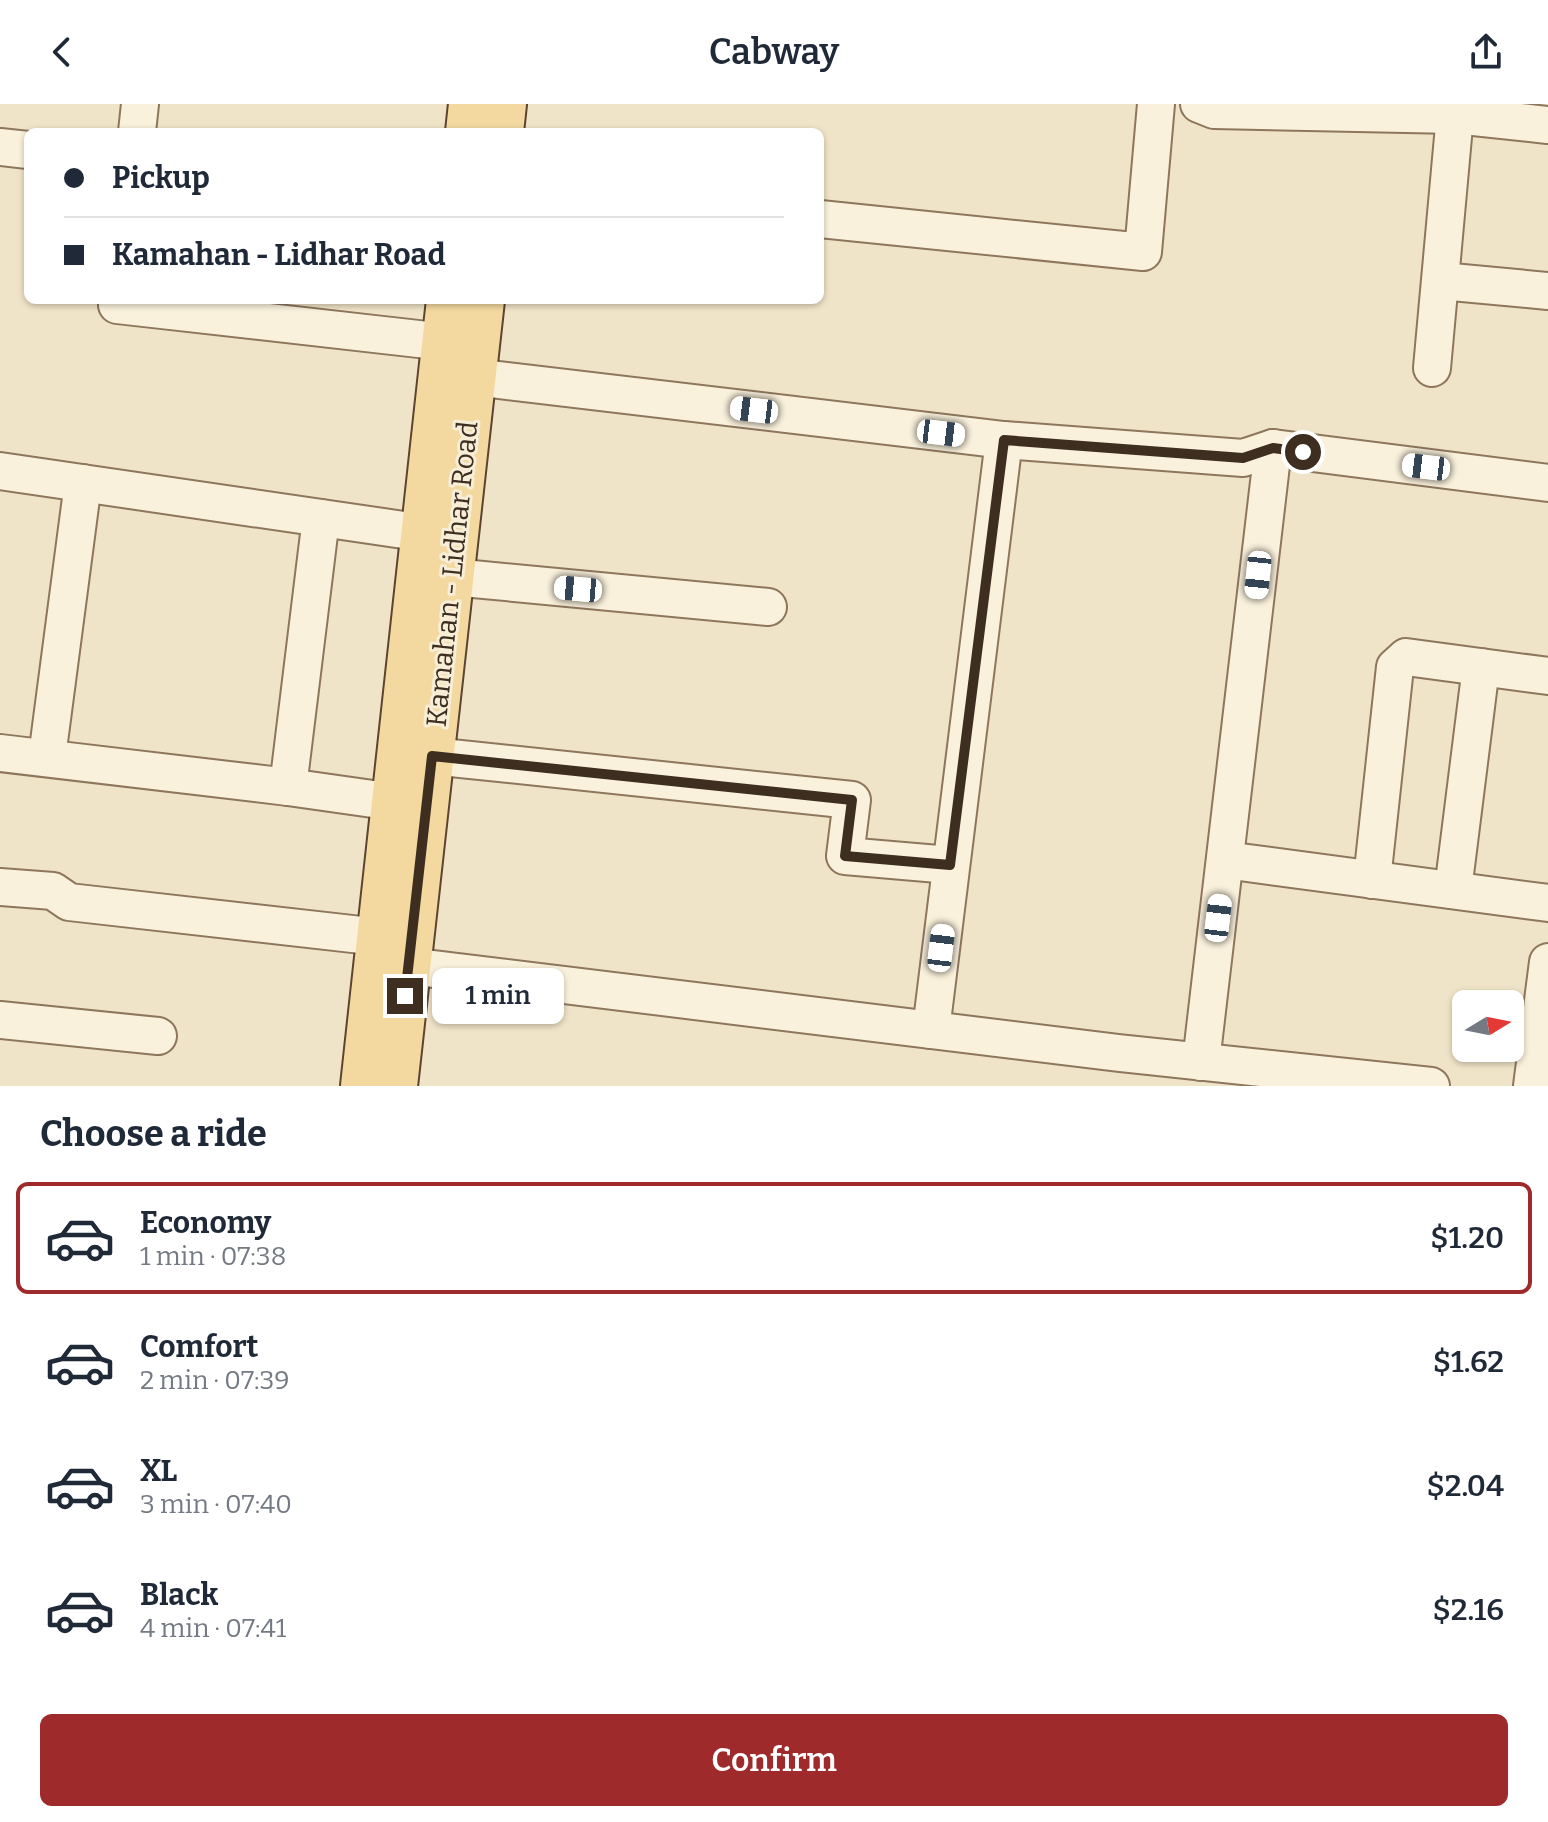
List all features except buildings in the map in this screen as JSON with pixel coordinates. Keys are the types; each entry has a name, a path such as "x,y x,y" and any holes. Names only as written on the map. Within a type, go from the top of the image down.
{"main road":[{"path":"468,128 471,104"},
{"path":"501,128 504,104"},
{"name":"Kamahan - Lidhar Road","path":"363,1086 394,952 432,756 482,304"},
{"name":"Kamahan - Lidhar Road","path":"395,1086 394,802 447,321"}],"street":[{"path":"137,128 140,104"},
{"path":"824,219 1143,252 1156,104"},
{"path":"1199,104 1214,110 1455,115 1548,125"},
{"path":"1432,368 1455,115"},
{"path":"0,147 24,150"},
{"path":"1441,281 1548,291"},
{"path":"117,304 447,321"},
{"path":"474,377 1004,440 1243,458 1273,448 1548,483"},
{"path":"931,1030 1004,440"},
{"path":"1201,1062 1273,448"},
{"path":"0,471 424,533"},
{"path":"47,757 83,483"},
{"path":"288,787 321,518"},
{"path":"452,577 768,607"},
{"path":"1372,880 1395,667 1406,657 1548,676"},
{"path":"1453,890 1481,667"},
{"path":"0,753 394,802"},
{"path":"432,756 852,800 845,856 950,865"},
{"path":"1225,860 1548,903"},
{"path":"0,887 53,891 69,902 394,952 931,1030 1116,1070 1201,1062 1378,1083 1431,1086"},
{"path":"1532,1086 1548,962"},
{"path":"0,1020 158,1036"}],"route":[{"path":"405,996 432,756 852,800 845,856 950,865 1004,440 1243,458 1273,448 1303,452"}]}
